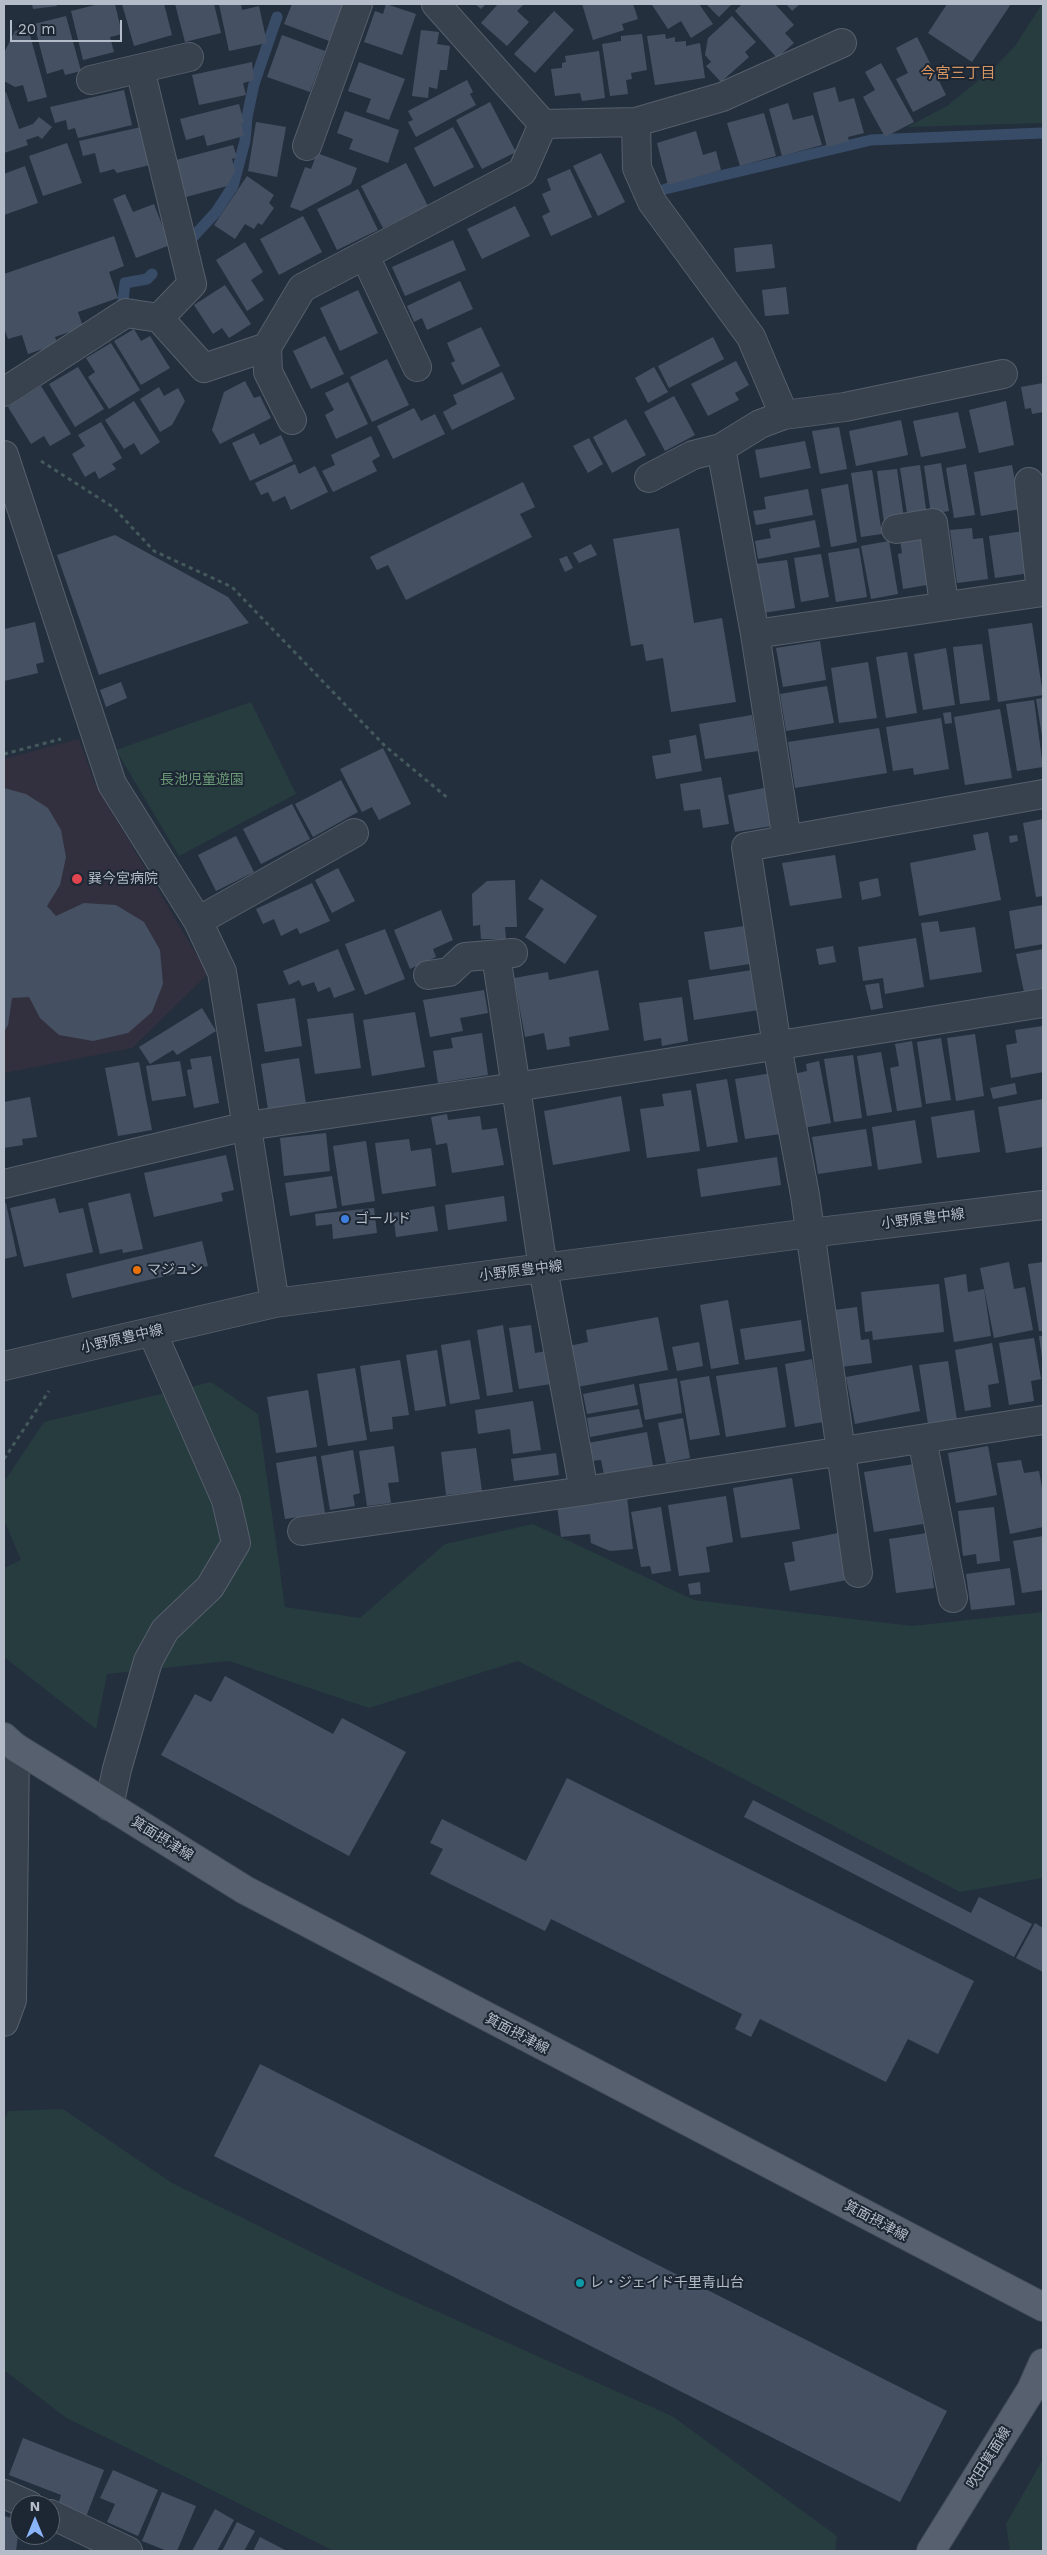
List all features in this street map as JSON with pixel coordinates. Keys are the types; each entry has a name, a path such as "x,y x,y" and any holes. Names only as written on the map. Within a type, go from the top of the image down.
{"main road":[{"name":"箕面摂津線","path":"9,1742 246,1890 1043,2307"},
{"name":"吹田箕面線","path":"931,2551 1031,2390 1043,2363"}],"street":[{"path":"307,146 358,4"},
{"path":"436,4 543,124 636,122 722,97 842,43"},
{"path":"90,80 188,57"},
{"path":"140,69 192,284 159,318"},
{"path":"636,122 637,168 652,202 751,337 784,415"},
{"path":"292,420 268,372 267,347 302,288 522,172 543,124"},
{"path":"365,256 417,367"},
{"path":"4,392 126,313 159,318 204,368 267,347"},
{"path":"649,478 693,454 721,448 760,424 784,415 846,407 1003,374"},
{"path":"721,448 755,634 788,840"},
{"path":"4,455 92,731 112,784 198,921 222,972 275,1304"},
{"path":"755,634 1042,592 1029,482"},
{"path":"896,529 933,523 944,605"},
{"path":"858,1573 805,1195 777,1046 746,847 1043,794"},
{"path":"198,921 354,833"},
{"path":"428,975 449,972 465,957 504,954 516,1087 543,1268 584,1491"},
{"path":"4,1184 246,1126 516,1087 1043,1003"},
{"name":"小野原豊中線","path":"4,1366 275,1304 810,1232 1043,1204"},
{"path":"110,1806 117,1769 148,1661 165,1630 210,1587 236,1543 226,1500 152,1332"},
{"path":"302,1531 584,1491 1043,1420"},
{"path":"922,1438 953,1598"},
{"path":"4,2022 12,2000 9,1742"},
{"path":"60,2519 114,2548"}],"path":[{"path":"33,456 113,507 154,551 232,587 385,746 449,799"},
{"path":"4,754 92,731"},
{"path":"4,1459 49,1391"}],"shaded area":[{"name":"巽今宮病院","path":"79,739 95,784 208,974 132,1048 4,1073 4,759"}],"green space":[{"path":"1042,4 1043,123 907,127 947,106 995,67 1015,46"},
{"name":"長池児童遊園","path":"251,702 296,794 179,856 116,750"},
{"path":"211,1382 258,1414 285,1607 360,1618 445,1544 533,1524 694,1600 912,1626 1043,1612 1043,1878 960,1892 518,1661 369,1708 229,1661 107,1674 96,1729 4,1657 4,1568 21,1560 4,1520 4,1482 44,1422"},
{"path":"63,2109 172,2183 382,2287 672,2416 837,2536 835,2551 334,2551 65,2417 4,2370 4,2122 8,2111"},
{"path":"1043,2459 1043,2551 1010,2551 1006,2524"}],"building":[{"path":"32,4 56,4 57,6 33,9"},
{"path":"99,4 115,4 122,34 110,37 114,52 83,60 71,11"},
{"path":"122,4 164,4 172,35 134,46"},
{"path":"175,4 214,4 221,33 185,42"},
{"path":"219,4 241,4 242,10 259,6 267,43 229,51"},
{"path":"292,4 344,4 329,41 284,24"},
{"path":"386,4 416,14 402,55 364,42 375,11 383,14"},
{"path":"475,4 486,4 481,9"},
{"path":"498,4 524,4 517,11 529,22 507,46 481,23"},
{"path":"582,4 633,4 638,19 622,24 624,30 593,40"},
{"path":"699,4 713,24 691,38 681,21 668,29 652,5"},
{"path":"706,4 732,4 719,17"},
{"path":"742,4 775,4 794,25 785,33 794,43 777,58 735,11"},
{"path":"786,4 800,4 792,11"},
{"path":"947,4 1011,4 972,62 928,33"},
{"path":"554,11 574,30 535,73 514,54"},
{"path":"66,16 81,71 65,75 63,69 47,74 34,24"},
{"path":"732,16 756,42 745,52 749,57 721,82 706,66 711,62 705,55 708,38"},
{"path":"28,28 47,97 28,102 23,85 15,87 4,81 4,53 15,31"},
{"path":"421,30 439,32 437,44 450,46 447,70 440,70 437,89 429,87 428,98 412,96"},
{"path":"642,34 647,70 631,73 632,79 626,80 628,94 610,96 602,44 621,41 621,36"},
{"path":"665,34 666,39 675,37 675,42 686,41 686,46 700,43 705,78 655,85 647,36"},
{"path":"282,35 325,51 310,92 267,77"},
{"path":"917,37 946,95 913,112 896,79 908,73 896,48"},
{"path":"599,51 605,98 582,101 580,93 555,96 551,69 562,68 562,63 566,62 565,56"},
{"path":"252,62 254,80 243,83 246,95 199,105 192,75"},
{"path":"359,62 405,79 389,120 366,112 371,99 348,91"},
{"path":"881,63 914,122 885,137 863,97 875,90 865,72"},
{"path":"467,80 473,92 470,94 476,105 416,137 408,122 413,120 408,111"},
{"path":"835,87 839,102 854,98 864,133 848,137 849,141 827,147 813,93"},
{"path":"124,90 132,125 78,138 75,128 68,130 66,120 55,123 50,107"},
{"path":"6,92 19,129 33,124 39,117 52,127 42,139 38,136 26,140 28,145 4,153 4,93"},
{"path":"490,102 516,152 482,169 456,120"},
{"path":"788,103 793,120 813,115 822,145 782,156 769,109"},
{"path":"239,104 244,123 241,123 244,136 207,146 204,135 186,140 180,119"},
{"path":"345,111 399,130 388,163 349,149 353,139 337,133"},
{"path":"764,113 776,156 740,166 727,123"},
{"path":"256,122 286,127 277,177 248,171"},
{"path":"141,127 150,165 117,173 114,169 100,173 95,153 83,156 79,141"},
{"path":"453,127 474,167 434,187 414,148"},
{"path":"696,131 703,155 716,151 721,170 668,185 657,143"},
{"path":"67,143 82,183 43,196 29,156"},
{"path":"233,145 237,157 232,159 235,171 227,186 186,197 176,160"},
{"path":"317,153 357,168 351,184 301,211 290,207 305,167 311,169"},
{"path":"601,153 625,202 598,216 573,166"},
{"path":"406,163 428,206 383,228 361,186"},
{"path":"25,166 38,203 4,215 4,174"},
{"path":"570,169 592,217 551,236 542,216 550,212 542,194 551,190 547,179"},
{"path":"247,176 274,195 269,203 274,208 262,225 258,223 254,229 245,224 235,239 214,225"},
{"path":"358,189 378,230 337,250 317,209"},
{"path":"125,194 133,212 154,204 170,245 136,258 113,199"},
{"path":"515,206 530,236 482,259 467,229"},
{"path":"303,216 322,252 279,275 260,239"},
{"path":"114,236 124,266 109,272 118,298 78,312 83,327 55,337 58,344 28,354 22,335 8,339 4,328 4,274"},
{"path":"453,240 466,270 405,296 392,267"},
{"path":"245,242 263,272 251,280 264,300 247,311 216,260"},
{"path":"772,244 775,268 736,272 734,248"},
{"path":"460,281 473,309 427,330 422,318 414,322 407,306"},
{"path":"225,285 251,324 229,338 222,328 213,334 194,305"},
{"path":"786,287 789,314 765,316 762,290"},
{"path":"358,290 378,333 340,351 320,308"},
{"path":"481,327 500,366 462,385 451,363 455,361 447,343"},
{"path":"134,329 141,341 150,336 170,368 141,385 114,341"},
{"path":"325,336 344,374 311,389 293,351"},
{"path":"713,337 724,359 669,388 658,366"},
{"path":"111,343 140,390 109,409 88,377 95,372 86,358"},
{"path":"387,359 409,405 372,422 350,377"},
{"path":"736,361 749,385 735,393 739,400 708,416 691,384"},
{"path":"78,367 104,409 75,427 49,384"},
{"path":"654,367 668,392 648,403 635,378"},
{"path":"502,372 515,399 452,430 443,412 457,404 453,395"},
{"path":"245,381 254,398 260,396 271,418 220,444 212,430 224,392"},
{"path":"348,382 368,424 336,439 325,415 334,410 325,393"},
{"path":"1043,383 1043,412 1032,414 1031,408 1025,409 1021,387"},
{"path":"41,386 71,434 50,446 44,436 31,444 8,407"},
{"path":"159,387 164,396 178,388 185,401 172,425 160,432 140,399"},
{"path":"674,396 695,435 665,451 644,412"},
{"path":"134,401 160,442 141,455 134,443 124,449 105,420"},
{"path":"1006,401 1014,445 979,453 969,410"},
{"path":"414,408 421,421 435,414 445,434 393,459 377,426"},
{"path":"958,412 966,448 921,457 913,421"},
{"path":"626,419 646,455 612,473 593,437"},
{"path":"901,420 908,455 856,466 849,431"},
{"path":"101,422 122,458 112,464 116,469 99,479 95,471 85,477 72,454 85,446 78,435"},
{"path":"839,427 847,469 820,474 812,431"},
{"path":"254,433 260,445 281,435 293,461 250,481 232,443"},
{"path":"371,436 380,456 372,461 377,471 333,492 322,471 335,465 331,455"},
{"path":"589,438 603,464 588,473 573,446"},
{"path":"805,441 811,468 760,478 755,450"},
{"path":"941,463 949,511 931,514 924,466"},
{"path":"295,464 299,474 315,466 328,492 291,510 285,496 273,502 268,492 261,495 255,483"},
{"path":"966,464 975,515 954,518 946,468"},
{"path":"920,465 927,516 908,519 900,468"},
{"path":"1012,465 1020,509 981,516 974,472"},
{"path":"897,469 904,519 884,522 877,471"},
{"path":"872,470 882,534 861,537 851,473"},
{"path":"523,482 535,507 520,514 532,537 406,600 388,565 377,570 370,557"},
{"path":"848,484 857,542 831,547 821,489"},
{"path":"808,489 813,515 756,525 753,511 766,509 764,497"},
{"path":"815,520 820,547 758,559 755,541 771,538 769,529"},
{"path":"679,528 694,623 722,618 736,702 671,712 663,658 646,661 643,644 631,646 613,539"},
{"path":"972,528 973,539 983,538 988,579 957,583 950,530"},
{"path":"1024,531 1030,573 995,578 989,536"},
{"path":"115,535 228,597 249,623 99,675 57,555"},
{"path":"926,535 933,584 903,589 898,554 902,553 900,540"},
{"path":"889,541 898,594 871,599 861,546"},
{"path":"591,544 597,555 579,563 573,553"},
{"path":"859,548 867,597 836,602 828,553"},
{"path":"821,554 829,597 801,602 794,558"},
{"path":"567,556 573,568 565,572 559,559"},
{"path":"787,560 795,608 763,613 756,564"},
{"path":"35,622 44,662 36,664 38,673 4,681 4,629"},
{"path":"1032,623 1043,695 998,702 988,629"},
{"path":"820,641 826,680 783,687 776,648"},
{"path":"982,644 990,700 960,704 953,647"},
{"path":"946,648 955,705 923,710 914,654"},
{"path":"907,652 917,713 886,718 876,657"},
{"path":"868,662 877,718 839,723 831,668"},
{"path":"121,682 127,698 106,707 100,690"},
{"path":"827,686 834,723 786,731 780,694"},
{"path":"1043,698 1043,736 1042,736 1036,699"},
{"path":"1034,700 1043,767 1017,771 1006,704"},
{"path":"1000,709 1012,778 965,785 954,717"},
{"path":"951,712 952,723 945,724 943,713"},
{"path":"752,715 758,751 705,759 699,724"},
{"path":"941,718 949,769 914,775 913,768 893,771 886,727"},
{"path":"879,728 887,773 795,788 788,742"},
{"path":"696,735 702,771 656,779 652,756 671,753 669,740"},
{"path":"383,748 411,804 379,820 372,807 362,812 340,769"},
{"path":"721,777 729,824 703,828 700,809 684,811 680,784"},
{"path":"341,780 358,812 313,837 295,804"},
{"path":"4,788 26,794 48,808 61,830 66,857 60,885 47,906 56,916 84,903 116,905 144,922 160,950 163,984 152,1012 128,1033 93,1041 59,1035 40,1018 29,997 12,998 8,1025 4,1032"},
{"path":"764,788 772,826 735,832 728,795"},
{"path":"292,804 310,839 261,864 243,829"},
{"path":"1043,819 1043,896 1036,897 1023,823"},
{"path":"988,832 1001,900 919,916 910,863 976,850 973,835"},
{"path":"1017,835 1018,841 1010,843 1009,836"},
{"path":"236,836 254,872 216,891 198,855"},
{"path":"835,855 842,898 790,906 782,863"},
{"path":"338,868 355,901 332,913 315,880"},
{"path":"878,878 881,896 862,900 859,882"},
{"path":"541,879 597,916 565,964 525,937 544,909 528,899"},
{"path":"515,880 517,927 505,927 506,939 481,939 480,925 473,926 472,894 487,881"},
{"path":"312,883 330,921 300,934 297,928 281,936 274,919 263,924 256,909"},
{"path":"1043,905 1043,944 1015,949 1009,911"},
{"path":"441,910 453,940 433,949 436,957 410,969 394,930"},
{"path":"938,921 940,932 975,927 982,972 930,980 921,923"},
{"path":"744,926 750,964 710,970 704,932"},
{"path":"385,929 405,979 365,995 345,944"},
{"path":"916,938 924,987 885,994 883,978 863,981 858,947"},
{"path":"833,946 836,962 819,965 816,949"},
{"path":"338,949 355,990 334,998 330,987 318,992 314,982 302,986 299,980 289,985 283,971"},
{"path":"1043,949 1043,988 1024,992 1016,954"},
{"path":"598,970 609,1030 569,1037 570,1046 547,1050 544,1033 525,1037 514,978 548,972 549,980"},
{"path":"752,970 759,1010 694,1020 688,980"},
{"path":"879,983 883,1008 871,1010 865,985"},
{"path":"484,990 488,1013 460,1018 463,1031 430,1037 423,1000"},
{"path":"682,997 688,1041 662,1046 661,1038 644,1041 639,1003"},
{"path":"295,998 302,1046 265,1052 257,1004"},
{"path":"202,1008 216,1031 177,1055 173,1050 150,1064 139,1047"},
{"path":"415,1012 425,1067 372,1076 363,1020"},
{"path":"353,1013 361,1068 315,1074 307,1019"},
{"path":"1043,1026 1043,1072 1011,1078 1006,1045 1017,1043 1015,1030"},
{"path":"482,1033 488,1075 438,1083 433,1051 453,1048 451,1038"},
{"path":"975,1034 984,1096 956,1101 947,1038"},
{"path":"941,1038 951,1100 926,1104 917,1042"},
{"path":"912,1041 922,1107 897,1111 890,1068 899,1066 895,1044"},
{"path":"881,1052 892,1112 867,1116 857,1056"},
{"path":"853,1055 862,1118 834,1122 824,1059"},
{"path":"211,1056 219,1103 194,1108 187,1070 192,1069 190,1059"},
{"path":"299,1058 307,1110 269,1116 261,1064"},
{"path":"180,1061 186,1096 152,1101 146,1066"},
{"path":"819,1061 831,1123 803,1128 794,1074 807,1071 806,1064"},
{"path":"139,1062 152,1130 118,1136 105,1068"},
{"path":"772,1073 781,1134 745,1139 735,1079"},
{"path":"727,1079 738,1142 707,1147 696,1084"},
{"path":"1015,1083 1017,1094 993,1099 990,1088"},
{"path":"691,1090 700,1151 647,1158 640,1109 664,1106 662,1094"},
{"path":"621,1096 630,1151 553,1165 544,1111"},
{"path":"30,1097 37,1137 22,1139 23,1145 4,1148 4,1102"},
{"path":"1043,1099 1043,1147 1006,1153 998,1107"},
{"path":"974,1110 980,1152 937,1158 931,1117"},
{"path":"447,1114 448,1120 480,1116 482,1130 497,1128 504,1165 452,1173 447,1143 436,1145 431,1117"},
{"path":"915,1120 922,1163 878,1170 872,1127"},
{"path":"866,1129 872,1166 818,1174 812,1137"},
{"path":"326,1133 330,1171 284,1176 280,1138"},
{"path":"409,1139 411,1151 431,1148 436,1186 382,1194 375,1143"},
{"path":"366,1141 375,1201 342,1206 333,1146"},
{"path":"226,1155 234,1190 221,1193 223,1201 154,1217 144,1173"},
{"path":"777,1157 781,1185 701,1197 697,1169"},
{"path":"332,1176 337,1208 290,1216 285,1183"},
{"path":"130,1193 143,1249 123,1253 122,1249 100,1254 88,1203"},
{"path":"504,1196 507,1221 448,1230 445,1205"},
{"path":"55,1198 59,1213 83,1208 93,1252 24,1267 10,1208"},
{"path":"6,1203 17,1256 4,1259 4,1204"},
{"path":"434,1206 438,1231 396,1237 393,1213"},
{"name":"ゴールド","path":"374,1208 377,1233 333,1239 332,1224 316,1226 315,1214"},
{"name":"マジュン","path":"202,1241 208,1266 72,1298 66,1274"},
{"path":"1009,1262 1014,1289 1025,1287 1033,1330 994,1338 980,1268"},
{"path":"1043,1262 1043,1331 1039,1331 1028,1264"},
{"path":"966,1274 968,1292 984,1289 991,1336 954,1342 944,1278"},
{"path":"939,1284 944,1332 873,1340 872,1331 865,1332 861,1292"},
{"path":"728,1300 739,1364 711,1369 700,1305"},
{"path":"857,1307 861,1340 869,1339 872,1363 841,1367 834,1310"},
{"path":"658,1317 668,1370 577,1387 569,1346 588,1342 586,1330"},
{"path":"801,1320 805,1351 745,1360 740,1329"},
{"path":"503,1325 513,1392 487,1396 477,1330"},
{"path":"531,1325 535,1353 546,1351 551,1384 519,1389 509,1328"},
{"path":"1039,1336 1043,1336 1043,1358 1042,1358"},
{"path":"1034,1338 1041,1379 1031,1381 1034,1401 1009,1405 999,1343"},
{"path":"470,1340 480,1399 450,1404 441,1345"},
{"path":"699,1342 703,1366 677,1371 672,1347"},
{"path":"992,1343 999,1383 988,1385 991,1407 965,1411 955,1350"},
{"path":"437,1350 446,1406 415,1411 406,1355"},
{"path":"812,1359 823,1422 795,1427 785,1364"},
{"path":"400,1360 409,1415 392,1417 393,1429 370,1432 360,1366"},
{"path":"948,1361 957,1420 928,1424 919,1365"},
{"path":"912,1365 920,1411 855,1424 846,1377"},
{"path":"777,1367 786,1427 726,1437 716,1376"},
{"path":"355,1368 367,1440 328,1446 317,1374"},
{"path":"709,1376 720,1435 690,1440 680,1381"},
{"path":"677,1378 682,1413 645,1420 639,1384"},
{"path":"634,1384 638,1405 587,1414 583,1394"},
{"path":"308,1390 317,1447 276,1453 267,1397"},
{"path":"533,1401 541,1450 513,1454 510,1429 478,1434 475,1410"},
{"path":"639,1409 643,1427 590,1437 587,1418"},
{"path":"683,1418 690,1458 666,1463 658,1423"},
{"path":"647,1432 653,1466 604,1475 601,1460 591,1461 588,1443"},
{"path":"394,1446 399,1482 388,1483 391,1503 367,1506 359,1451"},
{"path":"988,1446 997,1495 956,1503 948,1453"},
{"path":"476,1448 482,1491 446,1495 441,1452"},
{"path":"353,1450 360,1493 353,1495 355,1506 330,1510 321,1456"},
{"path":"556,1453 559,1475 514,1481 511,1459"},
{"path":"316,1456 325,1513 285,1519 276,1463"},
{"path":"1021,1460 1024,1473 1039,1471 1043,1494 1043,1527 1010,1534 997,1463"},
{"path":"914,1464 923,1524 874,1532 864,1472"},
{"path":"792,1478 800,1529 741,1538 733,1488"},
{"path":"726,1496 733,1542 706,1547 710,1572 679,1576 668,1505"},
{"path":"627,1497 633,1549 610,1551 591,1543 590,1534 561,1537 557,1505"},
{"path":"661,1507 671,1571 652,1574 650,1566 641,1567 631,1512"},
{"path":"994,1507 1000,1561 977,1564 976,1554 963,1556 958,1511"},
{"path":"838,1533 847,1580 790,1591 784,1563 795,1561 792,1542"},
{"path":"927,1533 934,1588 896,1593 889,1539"},
{"path":"1043,1536 1043,1590 1022,1593 1013,1541"},
{"path":"1010,1568 1015,1605 971,1610 966,1574"},
{"path":"700,1582 701,1594 690,1595 688,1584"},
{"path":"225,1676 333,1734 342,1718 406,1752 349,1856 161,1755 195,1694 211,1702"},
{"path":"567,1778 974,1981 938,2054 908,2039 886,2082 760,2019 751,2037 735,2029 742,2014 551,1919 545,1931 430,1874 443,1849 430,1843 442,1819 526,1861"},
{"path":"753,1800 971,1913 979,1897 1032,1924 1014,1957 744,1817"},
{"path":"1035,1923 1043,1928 1043,1972 1016,1958"},
{"name":"レ・ジェイド千里青山台","path":"260,2064 947,2411 900,2502 214,2156"},
{"path":"23,2438 104,2470 86,2517 60,2506 61,2495 9,2475"},
{"path":"113,2470 158,2490 138,2536 107,2522 115,2504 100,2498"},
{"path":"162,2492 196,2506 177,2551 167,2551 142,2541"},
{"path":"215,2509 234,2520 217,2551 192,2551"},
{"path":"4,2516 10,2518 10,2545 17,2545 16,2551 4,2551"},
{"path":"237,2522 255,2531 244,2551 222,2551"},
{"path":"260,2537 287,2551 253,2551"}],"waterway":[{"path":"193,237 216,212 233,186 245,141 247,117 254,84 277,17"},
{"path":"665,189 871,140 1043,133"},
{"path":"123,301 125,283 147,279 152,274"}],"place":[{"name":"巽今宮病院","path":"77,879"},
{"name":"ゴールド","path":"345,1219"},
{"name":"マジュン","path":"137,1270"},
{"name":"レ・ジェイド千里青山台","path":"580,2283"}],"district":[{"name":"今宮三丁目","path":"958,74"}]}
